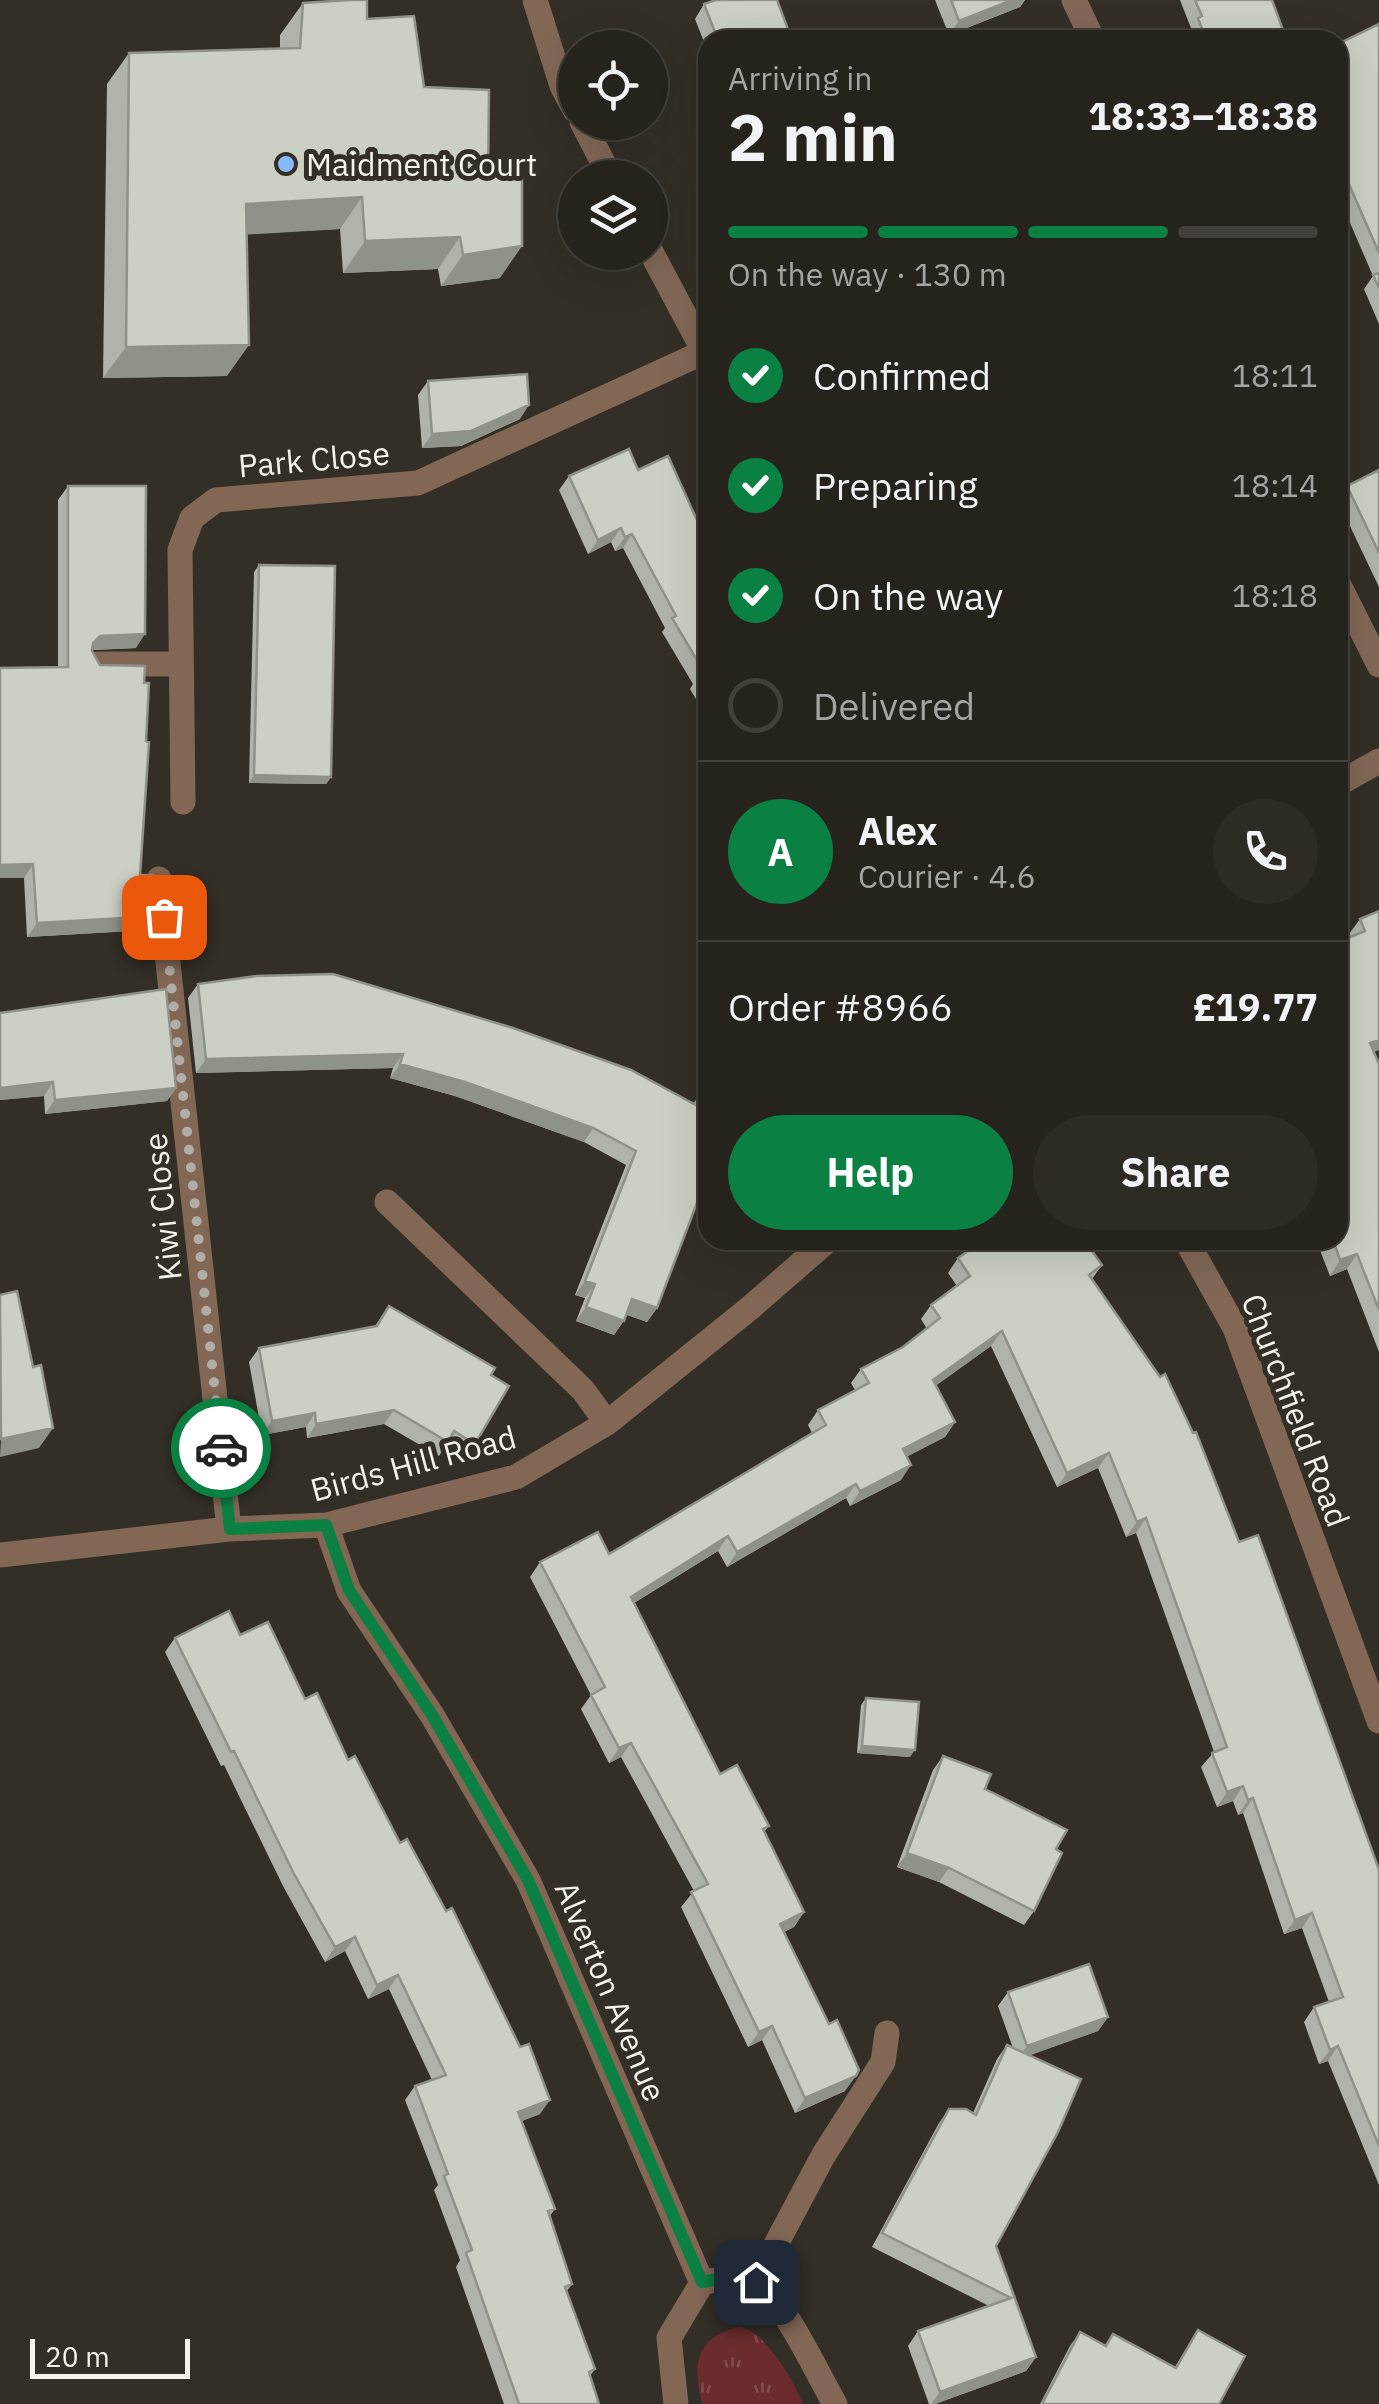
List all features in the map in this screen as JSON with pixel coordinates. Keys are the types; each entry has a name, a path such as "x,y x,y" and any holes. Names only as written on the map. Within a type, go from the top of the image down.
{"street":[{"path":"534,0 558,74"},
{"path":"1074,0 1088,30"},
{"path":"661,270 698,341"},
{"name":"Park Close","path":"183,802 180,550 192,518 216,500 418,483 698,360"},
{"path":"1348,603 1379,665"},
{"path":"98,664 180,664"},
{"path":"1348,778 1379,760"},
{"name":"Kiwi Close","path":"159,879 230,1529"},
{"path":"388,1202 583,1390 607,1423"},
{"name":"Birds Hill Road","path":"0,1555 230,1529 326,1525 516,1477 607,1423 817,1250"},
{"name":"Churchfield Road","path":"1191,1250 1234,1328 1379,1721"},
{"name":"Alverton Avenue","path":"326,1525 349,1590 432,1715 528,1880 702,2282"},
{"path":"756,2282 822,2156 883,2062 888,2033"},
{"path":"676,2404 669,2338 702,2282 729,2277 756,2282 779,2306 835,2404"}],"green space":[{"path":"740,2327 769,2347 803,2404 702,2404 698,2377 701,2354 714,2337"}],"building":[{"name":"Maidment Court","path":"367,0 367,19 414,16 424,87 489,90 488,175 522,177 522,246 463,255 460,237 365,241 362,197 246,204 249,345 126,347 129,53 300,48 303,3"},
{"path":"716,0 777,0 788,30 714,30 704,4"},
{"path":"951,0 1012,0 959,21"},
{"path":"1195,0 1272,0 1283,30 1202,30 1198,18 1202,16"},
{"path":"1379,24 1379,253 1348,182 1348,39"},
{"path":"527,374 529,405 471,431 432,434 428,381"},
{"path":"629,449 638,470 668,456 698,517 698,662 632,534 625,537 621,528 598,540 569,476"},
{"path":"1379,470 1379,553 1348,488"},
{"path":"68,486 146,486 145,634 100,636 92,651 100,665 145,666 144,683 149,683 149,742 140,875 153,875 158,916 37,923 33,864 0,865 0,668 68,667"},
{"path":"259,565 335,566 331,777 254,775"},
{"path":"1379,911 1379,1040 1370,1043 1379,1064 1379,1310 1357,1254 1340,1260 1336,1250 1348,1250 1348,938 1365,931 1360,919"},
{"path":"333,974 513,1028 631,1070 696,1105 698,1101 698,1200 657,1308 632,1299 624,1321 586,1307 595,1284 585,1281 636,1151 593,1128 465,1082 400,1064 403,1054 206,1059 198,984 257,976"},
{"path":"166,989 176,1088 55,1100 53,1082 0,1088 0,1013"},
{"path":"970,1250 1091,1250 1102,1265 1089,1275 1160,1377 1165,1374 1193,1433 1196,1432 1239,1542 1258,1535 1379,1870 1379,2146 1338,2046 1330,2050 1314,2007 1343,1997 1312,1913 1295,1920 1253,1798 1248,1800 1243,1786 1227,1792 1212,1753 1227,1747 1146,1518 1137,1522 1109,1453 1067,1473 1002,1331 933,1380 955,1422 903,1449 911,1465 860,1491 856,1484 737,1552 728,1536 631,1597 720,1774 737,1765 769,1826 763,1829 804,1912 780,1924 829,2024 837,2020 859,2070 856,2076 805,2098 772,2026 759,2032 691,1892 708,1884 631,1743 619,1748 591,1695 605,1687 540,1562 598,1532 609,1554 826,1425 818,1410 869,1383 861,1369 903,1347 940,1318 931,1305 970,1276 958,1258"},
{"path":"17,1291 33,1367 41,1365 53,1428 1,1439 0,1295"},
{"path":"389,1306 495,1368 491,1375 509,1386 475,1444 454,1431 448,1442 394,1410 316,1424 315,1413 272,1421 259,1348 377,1326"},
{"path":"229,1611 240,1635 268,1622 305,1699 317,1693 348,1760 355,1756 400,1843 407,1839 446,1911 452,1908 520,2047 529,2044 550,2100 518,2112 555,2209 548,2211 572,2284 565,2287 595,2369 589,2372 599,2404 519,2404 466,2253 472,2250 444,2176 448,2174 415,2086 446,2075 398,1975 377,1985 355,1937 335,1947 175,1638"},
{"path":"866,1698 919,1702 915,1750 862,1746"},
{"path":"943,1756 991,1774 985,1789 1067,1830 1056,1849 1062,1853 1034,1911 949,1868 907,1853"},
{"path":"1089,1964 1108,2017 1027,2046 1008,1992"},
{"path":"1007,2045 1081,2079 1058,2132 996,2246 1036,2357 940,2392 918,2331 1011,2298 882,2233 949,2109 966,2109 976,2115"},
{"path":"1198,2330 1245,2356 1219,2404 1042,2404 1080,2332 1106,2346 1113,2334 1176,2368"}],"way so far":[{"path":"164,917 221,1448"}],"place":[{"name":"Maidment Court","path":"286,164"}],"route":[{"path":"221,1448 230,1529 326,1525 349,1590 432,1715 528,1880 702,2282 729,2277 756,2282"}]}
